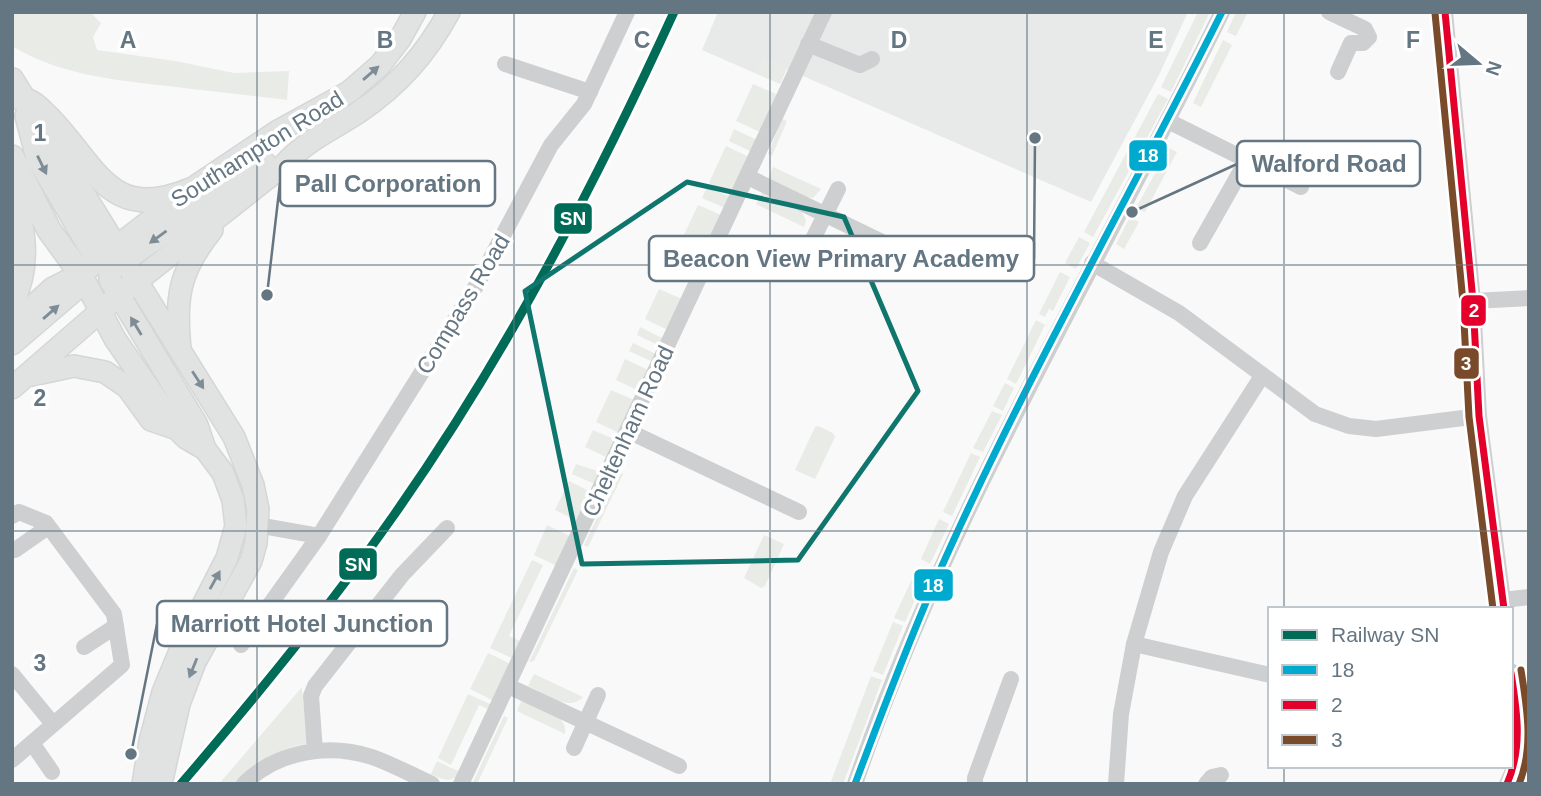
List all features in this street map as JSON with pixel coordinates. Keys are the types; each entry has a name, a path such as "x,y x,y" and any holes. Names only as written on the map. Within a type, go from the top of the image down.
{"highway":[{"path":"18,90 49,118 82,155 100,181 114,191 129,198 144,200 168,197 190,190"},
{"path":"18,90 38,158 102,274"},
{"path":"12,157 49,230 102,274"},
{"path":"12,176 25,253 21,279 12,302"}],"main road":[{"name":"Southampton Road","path":"102,274 190,190 278,131 349,92 380,65 400,39 415,12"},
{"name":"Southampton Road","path":"136,281 284,164 298,149 390,90 424,53 449,12"},
{"path":"12,344 102,274 281,153 298,149"},
{"path":"181,354 177,309 184,274 208,235 234,204"},
{"path":"19,382 84,325 98,307 102,274"},
{"path":"102,274 197,425 205,449 223,473 233,500 236,526 227,558 182,646 163,692 150,741 143,784"},
{"path":"12,325 53,288 102,274 136,281 234,437 253,485 258,509 251,561 195,662 179,704 161,784"},
{"path":"98,307 139,377 177,429 205,449"},
{"path":"19,382 74,366 98,369 127,387 152,420 177,429"}],"street":[{"name":"Compass Road","path":"242,645 319,536 476,286 551,145 584,104 627,12"},
{"name":"Cheltenham Road","path":"461,784 824,12"},
{"path":"855,784 941,569 1012,420 1222,12"},
{"path":"1329,12 1365,29 1369,37 1367,41 1352,43 1338,72"},
{"path":"1445,12 1473,301 1479,416 1503,604 1529,597"},
{"path":"808,44 860,65 872,59"},
{"path":"505,64 590,93"},
{"path":"1168,121 1301,187"},
{"path":"1200,243 1247,160"},
{"path":"748,177 913,257"},
{"path":"812,241 838,189"},
{"path":"1092,263 1179,313 1315,414 1349,426 1376,429 1479,416"},
{"path":"1473,301 1529,298"},
{"path":"1116,784 1121,714 1134,644 1161,552 1185,496 1262,376"},
{"path":"628,431 799,512"},
{"path":"12,516 19,512 46,523 114,614 122,665 12,760"},
{"path":"257,525 319,536"},
{"path":"15,550 48,527"},
{"path":"315,751 311,696 315,686 402,575 447,528"},
{"path":"84,647 116,626"},
{"path":"1134,644 1268,675"},
{"path":"12,674 53,724"},
{"path":"975,784 1011,679"},
{"path":"508,686 679,766"},
{"path":"1507,784 1523,755 1513,687"},
{"path":"574,748 598,695"},
{"path":"32,743 52,772"},
{"path":"244,784 260,769 274,762 291,755 326,750 363,754 432,784"},
{"path":"1206,784 1212,777 1221,775"}],"highlighted area":[{"path":"687,182 844,217 918,391 798,560 582,564 525,291"}],"shaded area":[{"path":"12,12 90,12 101,23 93,37 97,50 234,73 289,71 287,100 88,75 49,64 12,46"},
{"path":"718,12 1188,12 1159,75 1091,202 764,59 757,74 702,50"},
{"path":"1198,12 1210,12 1171,92 1161,87"},
{"path":"1236,12 1248,12 1236,36 1227,32"},
{"path":"1223,40 1232,45 1201,107 1193,103"},
{"path":"764,59 787,69 780,84 757,74"},
{"path":"753,84 776,94 760,132 736,121"},
{"path":"1158,94 1168,99 1093,237 1084,232"},
{"path":"782,119 787,121 772,156 768,154"},
{"path":"734,129 757,140 752,152 729,141"},
{"path":"726,146 749,157 732,194 709,183"},
{"path":"1169,148 1177,152 1145,212 1136,208"},
{"path":"773,167 821,189 813,198 807,197 768,179"},
{"path":"707,187 730,197 725,208 702,198"},
{"path":"762,193 802,212 806,221 804,227 756,204"},
{"path":"698,205 721,215 692,278 669,267"},
{"path":"1130,217 1139,222 1124,249 1116,244"},
{"path":"1079,237 1090,243 1076,269 1065,263"},
{"path":"1060,272 1070,277 1053,311 1049,309 1045,317 1039,314"},
{"path":"659,289 682,299 668,330 645,319"},
{"path":"1036,320 1045,325 1016,384 1007,379"},
{"path":"640,327 664,339 660,346 637,335"},
{"path":"633,343 656,354 653,362 629,351"},
{"path":"625,359 648,370 639,391 616,380"},
{"path":"1005,383 1014,388 1003,411 993,406"},
{"path":"611,390 634,400 619,433 596,422"},
{"path":"992,411 1002,415 983,452 973,448"},
{"path":"815,427 833,433 835,437 815,479 795,470"},
{"path":"593,430 616,440 608,458 585,447"},
{"path":"971,453 980,457 952,516 943,512"},
{"path":"576,464 600,472 595,484 572,474"},
{"path":"619,472 623,474 588,547 584,545"},
{"path":"569,481 591,492 578,521 555,510"},
{"path":"939,519 949,524 930,564 921,559"},
{"path":"547,525 570,536 557,566 534,555"},
{"path":"764,535 784,544 765,586 761,588 744,578"},
{"path":"532,560 543,565 509,636 522,642 514,659 490,648"},
{"path":"574,568 578,570 534,661 529,662"},
{"path":"917,568 927,572 905,622 894,618"},
{"path":"893,622 903,626 883,675 873,671"},
{"path":"488,653 511,664 494,701 470,689"},
{"path":"534,674 583,697 570,703 548,697 528,686"},
{"path":"871,676 882,680 843,784 830,784"},
{"path":"302,687 307,744 268,758 236,784 219,784"},
{"path":"468,694 492,705 490,710 479,705 451,765 438,758"},
{"path":"522,699 557,716 565,727 565,734 517,711"},
{"path":"504,716 508,718 477,784 472,784"},
{"path":"437,761 460,772 450,779 435,776 431,774"}],"rail line":[{"name":"SN","path":"181,784 317,618 369,550 435,455 546,270 612,142 674,12"}],"transit line":[{"name":"18","path":"855,784 933,586 966,513 1037,369 1222,12"},
{"name":"2","path":"1445,12 1473,301 1479,416 1504,607"},
{"name":"3","path":"1435,13 1463,302 1469,417 1493,607"},
{"name":"3","path":"1519,784 1528,742 1521,670"},
{"name":"2","path":"1513,687 1517,743 1513,765"},
{"name":"2","path":"1507,784 1512,768"}],"place":[{"name":"Beacon View Primary Academy","path":"1035,138"},
{"name":"Walford Road","path":"1132,212"},
{"name":"Pall Corporation","path":"267,295"},
{"name":"Marriott Hotel Junction","path":"131,754"}]}
